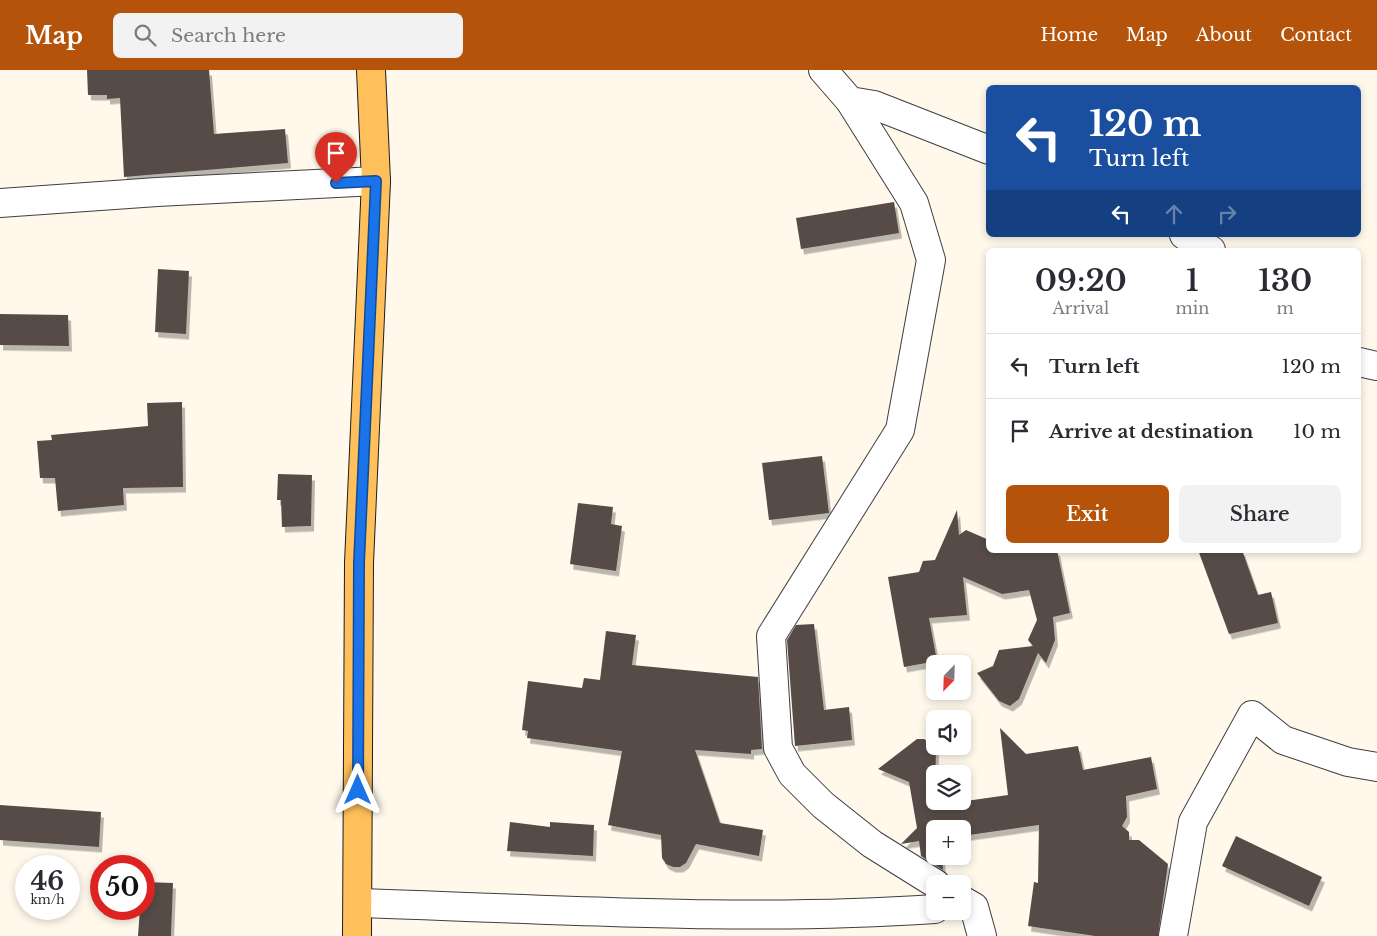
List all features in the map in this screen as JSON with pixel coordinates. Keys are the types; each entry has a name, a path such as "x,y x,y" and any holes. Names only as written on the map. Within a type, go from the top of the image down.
{"main road":[{"path":"357,936 359,563 376,181 371,70"}],"street":[{"path":"823,70 850,101 914,203 930,260 900,430 771,636 778,748 792,774 823,805 872,844 926,878"},
{"path":"850,101 874,105 986,149"},
{"path":"0,203 157,192 376,181"},
{"path":"1188,237 1207,248"},
{"path":"1361,362 1377,366"},
{"path":"1173,936 1193,822 1252,715 1283,740 1348,762 1377,766"},
{"path":"358,903 729,915 926,910"},
{"path":"971,915 982,936"}],"building":[{"path":"87,70 209,70 214,134 285,129 288,163 124,177 120,98 107,99 107,95 88,95"},
{"path":"894,202 899,233 801,249 796,218"},
{"path":"158,269 189,271 186,334 155,332"},
{"path":"0,314 68,315 69,346 0,345"},
{"path":"182,402 183,487 123,488 124,505 58,511 55,478 40,478 37,441 52,440 51,435 148,426 147,403"},
{"path":"822,456 829,513 769,520 762,463"},
{"path":"278,474 312,475 311,526 282,527 281,500 277,500"},
{"path":"578,503 613,507 611,524 622,526 616,571 570,564"},
{"path":"957,510 959,535 966,530 986,539 986,553 1058,553 1070,613 1053,617 1055,640 1046,663 1038,653 1019,699 1010,706 999,701 977,673 993,666 999,650 1033,646 1028,640 1037,620 1029,590 1002,594 963,577 967,615 929,618 936,655 926,655 926,663 904,667 888,577 919,572 923,561 935,560"},
{"path":"1199,553 1243,553 1258,595 1271,592 1278,623 1229,634"},
{"path":"814,624 824,710 849,707 852,740 795,746 787,640 796,625"},
{"path":"606,631 636,635 632,665 758,677 762,749 751,750 751,754 695,750 720,823 763,830 759,856 696,844 686,863 680,867 666,864 662,858 661,835 608,825 622,751 527,738 528,731 522,730 528,681 582,688 584,678 600,680"},
{"path":"1000,728 1026,754 1078,746 1083,770 1151,757 1157,789 1126,796 1127,817 1122,826 1129,832 1129,840 1139,840 1168,864 1158,936 1095,936 1028,926 1034,882 1038,883 1039,825 971,835 971,820 926,820 926,859 921,856 919,841 901,844 917,828 909,782 878,769 917,739 924,739 926,740 926,755 936,755 936,765 926,765 926,810 971,810 971,800 1008,795"},
{"path":"0,805 101,812 99,847 0,840"},
{"path":"510,822 550,827 550,822 594,825 593,856 507,851"},
{"path":"1236,836 1322,877 1309,906 1222,866"},
{"path":"935,865 943,865 943,870"},
{"path":"155,882 173,883 171,936 138,936 139,920 155,920"}],"route":[{"path":"336,183 376,181 359,563 358,790"}]}
